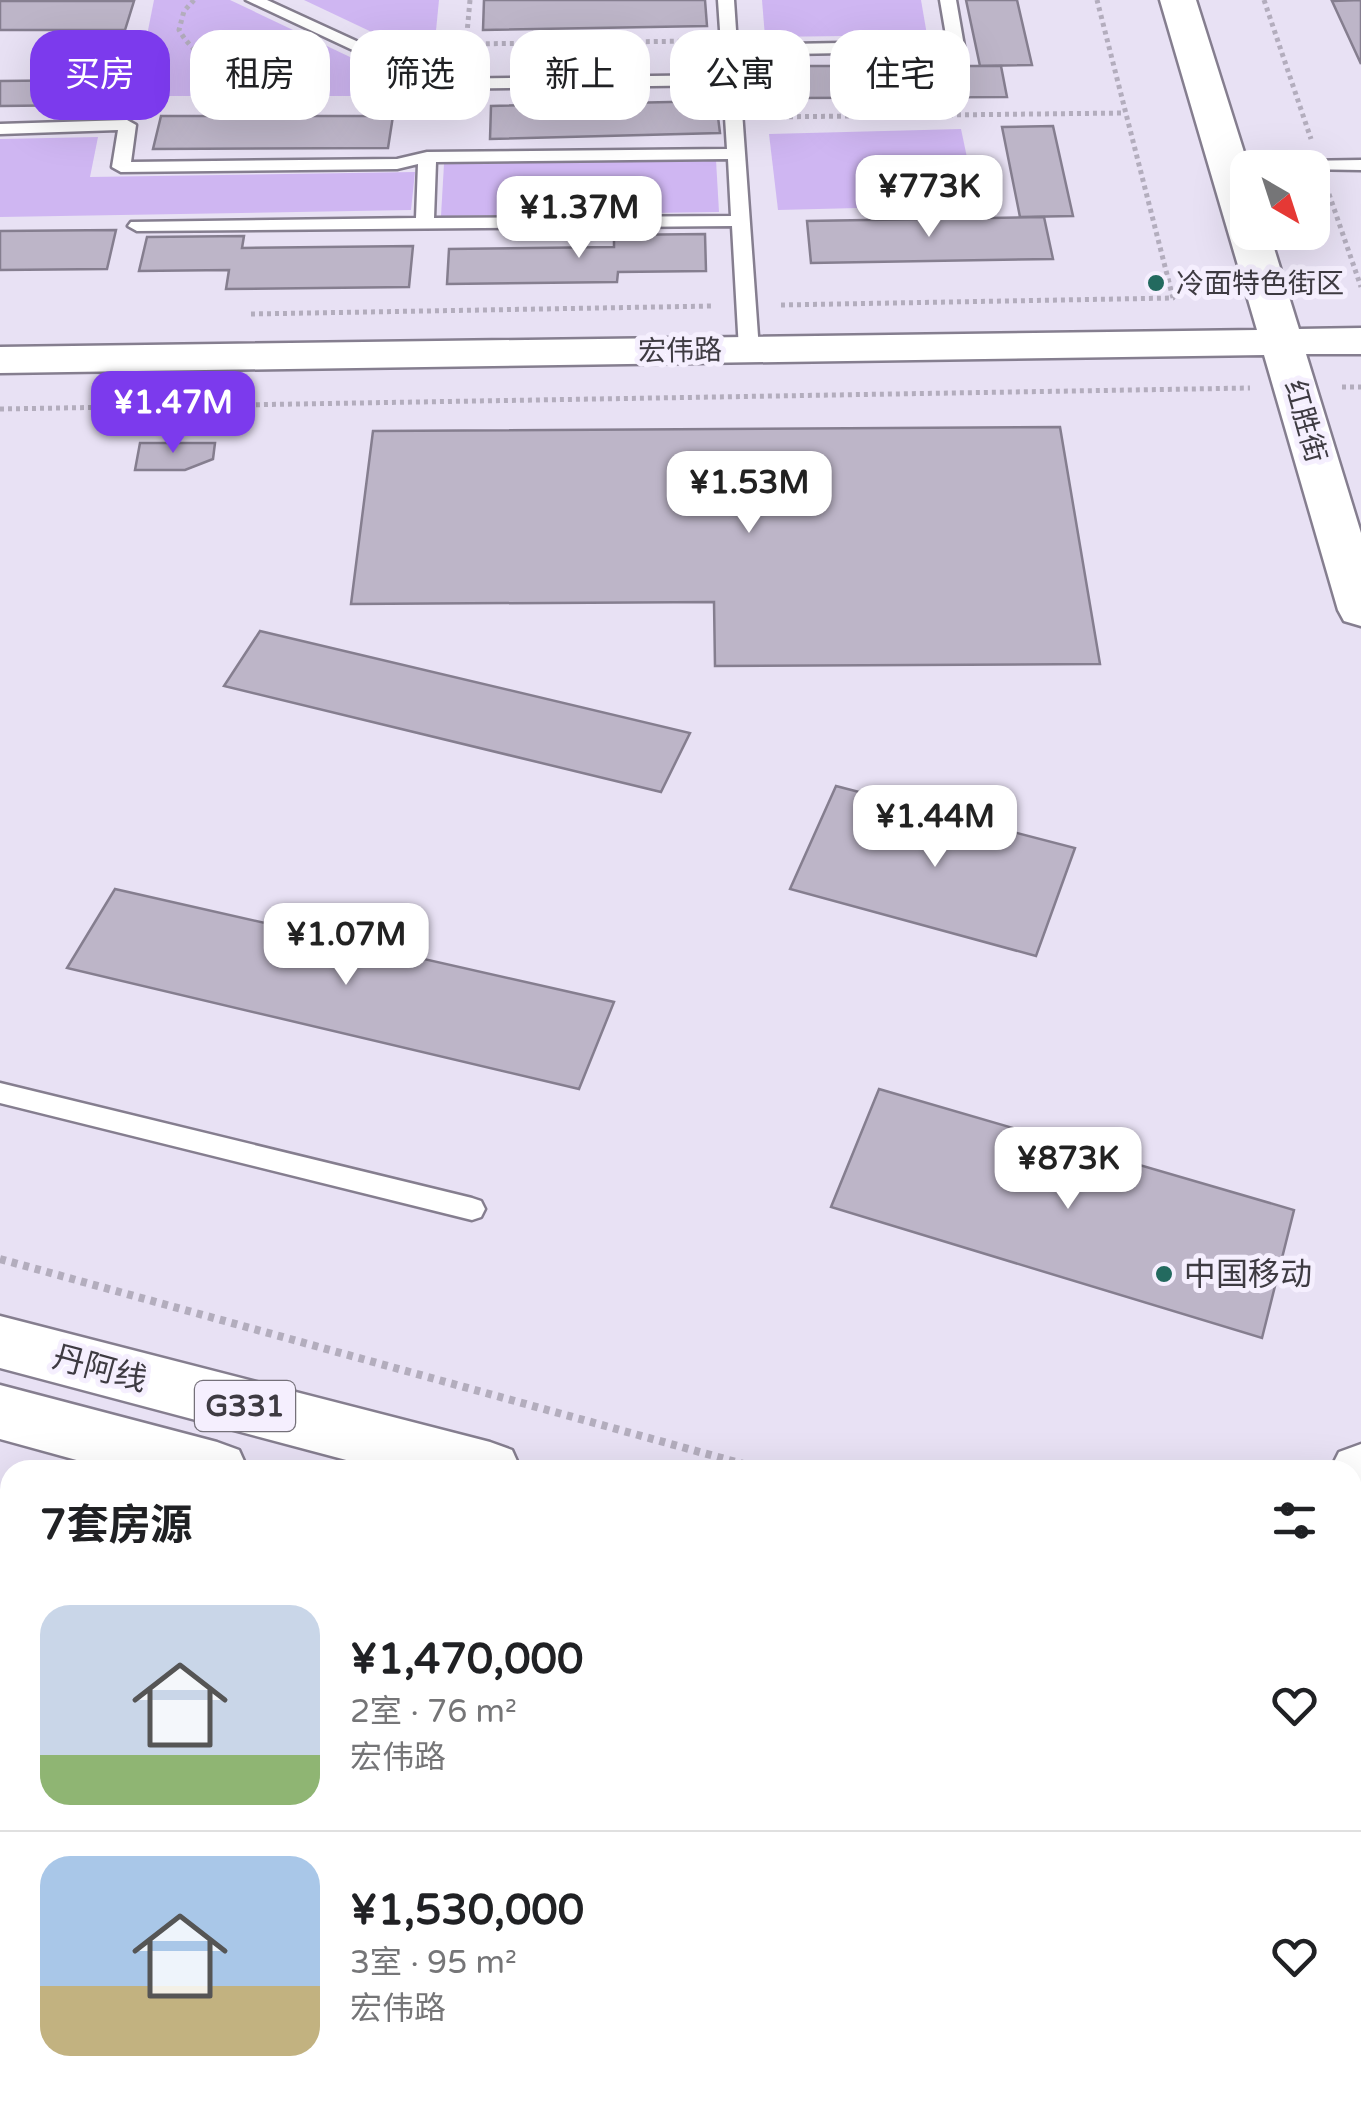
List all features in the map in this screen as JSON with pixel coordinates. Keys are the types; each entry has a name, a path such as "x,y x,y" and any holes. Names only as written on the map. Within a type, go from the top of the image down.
{"main road":[{"name":"红胜街","path":"1178,0 1230,170"},
{"name":"红胜街","path":"1254,250 1361,610"},
{"name":"宏伟路","path":"0,360 1361,341"},
{"name":"丹阿线","path":"0,1342 452,1460"},
{"name":"G331","path":"0,1412 180,1460"}],"lane":[{"path":"254,0 350,44"},
{"path":"726,0 728,30"},
{"path":"810,46 956,46 948,0"},
{"path":"490,83 670,81"},
{"path":"734,120 750,350"},
{"path":"0,129 127,126 121,166 397,164 428,157 736,154"},
{"path":"425,224 428,157"},
{"path":"1229,167 1361,166"},
{"path":"137,226 741,222"},
{"path":"0,1093 472,1209"}],"path":[{"path":"190,47 179,30 184,11 194,0"},
{"path":"470,0 466,44 670,46"},
{"path":"236,314 1173,298 1097,0"},
{"path":"810,116 1125,113"},
{"path":"0,409 1361,387"},
{"path":"0,1258 730,1460"}],"shaded area":[{"path":"154,0 230,0 293,30 190,30 190,96 170,96 170,30 148,30"},
{"path":"304,0 439,0 436,30 367,30"},
{"path":"762,0 921,0 926,30 830,30 830,36 810,36 810,30 764,30"},
{"path":"330,47 350,57 350,96 330,96"},
{"path":"961,129 977,205 778,210 769,134"},
{"path":"98,137 90,177 415,172 411,210 0,217 0,139"},
{"path":"716,160 719,212 441,216 444,164"}],"building":[{"path":"484,0 705,0 707,26 483,30"},
{"path":"966,0 1017,0 1032,65 980,66"},
{"path":"1361,0 1361,64 1332,1"},
{"path":"0,1 134,1 125,30 0,30"},
{"path":"810,66 830,66 830,98 810,98"},
{"path":"970,66 1001,66 1007,97 970,97"},
{"path":"0,81 30,81 30,106 0,106"},
{"path":"650,102 670,102 670,120 718,120 720,133 490,139 491,106 510,106 510,120 650,120"},
{"path":"170,116 190,116 190,120 330,120 330,116 350,116 350,120 392,120 388,148 153,149 160,120 170,120"},
{"path":"1053,126 1073,216 1020,217 1002,127"},
{"path":"1044,217 1053,259 811,263 807,221"},
{"path":"116,230 107,269 0,270 0,231"},
{"path":"705,234 706,271 618,272 617,282 447,284 449,249 614,247 614,235"},
{"path":"244,236 242,248 413,246 409,287 226,289 229,270 139,271 147,237"},
{"path":"1060,427 1100,664 715,666 714,602 351,604 373,431"},
{"path":"140,443 215,443 213,459 185,470 135,470"},
{"path":"260,631 690,733 661,792 224,686"},
{"path":"836,786 1075,848 1036,956 790,889"},
{"path":"115,889 614,1002 579,1089 67,968"},
{"name":"中国移动","path":"879,1089 1294,1210 1262,1338 831,1207"}],"place":[{"name":"冷面特色街区","path":"1156,283"},
{"name":"中国移动","path":"1164,1274"}]}
